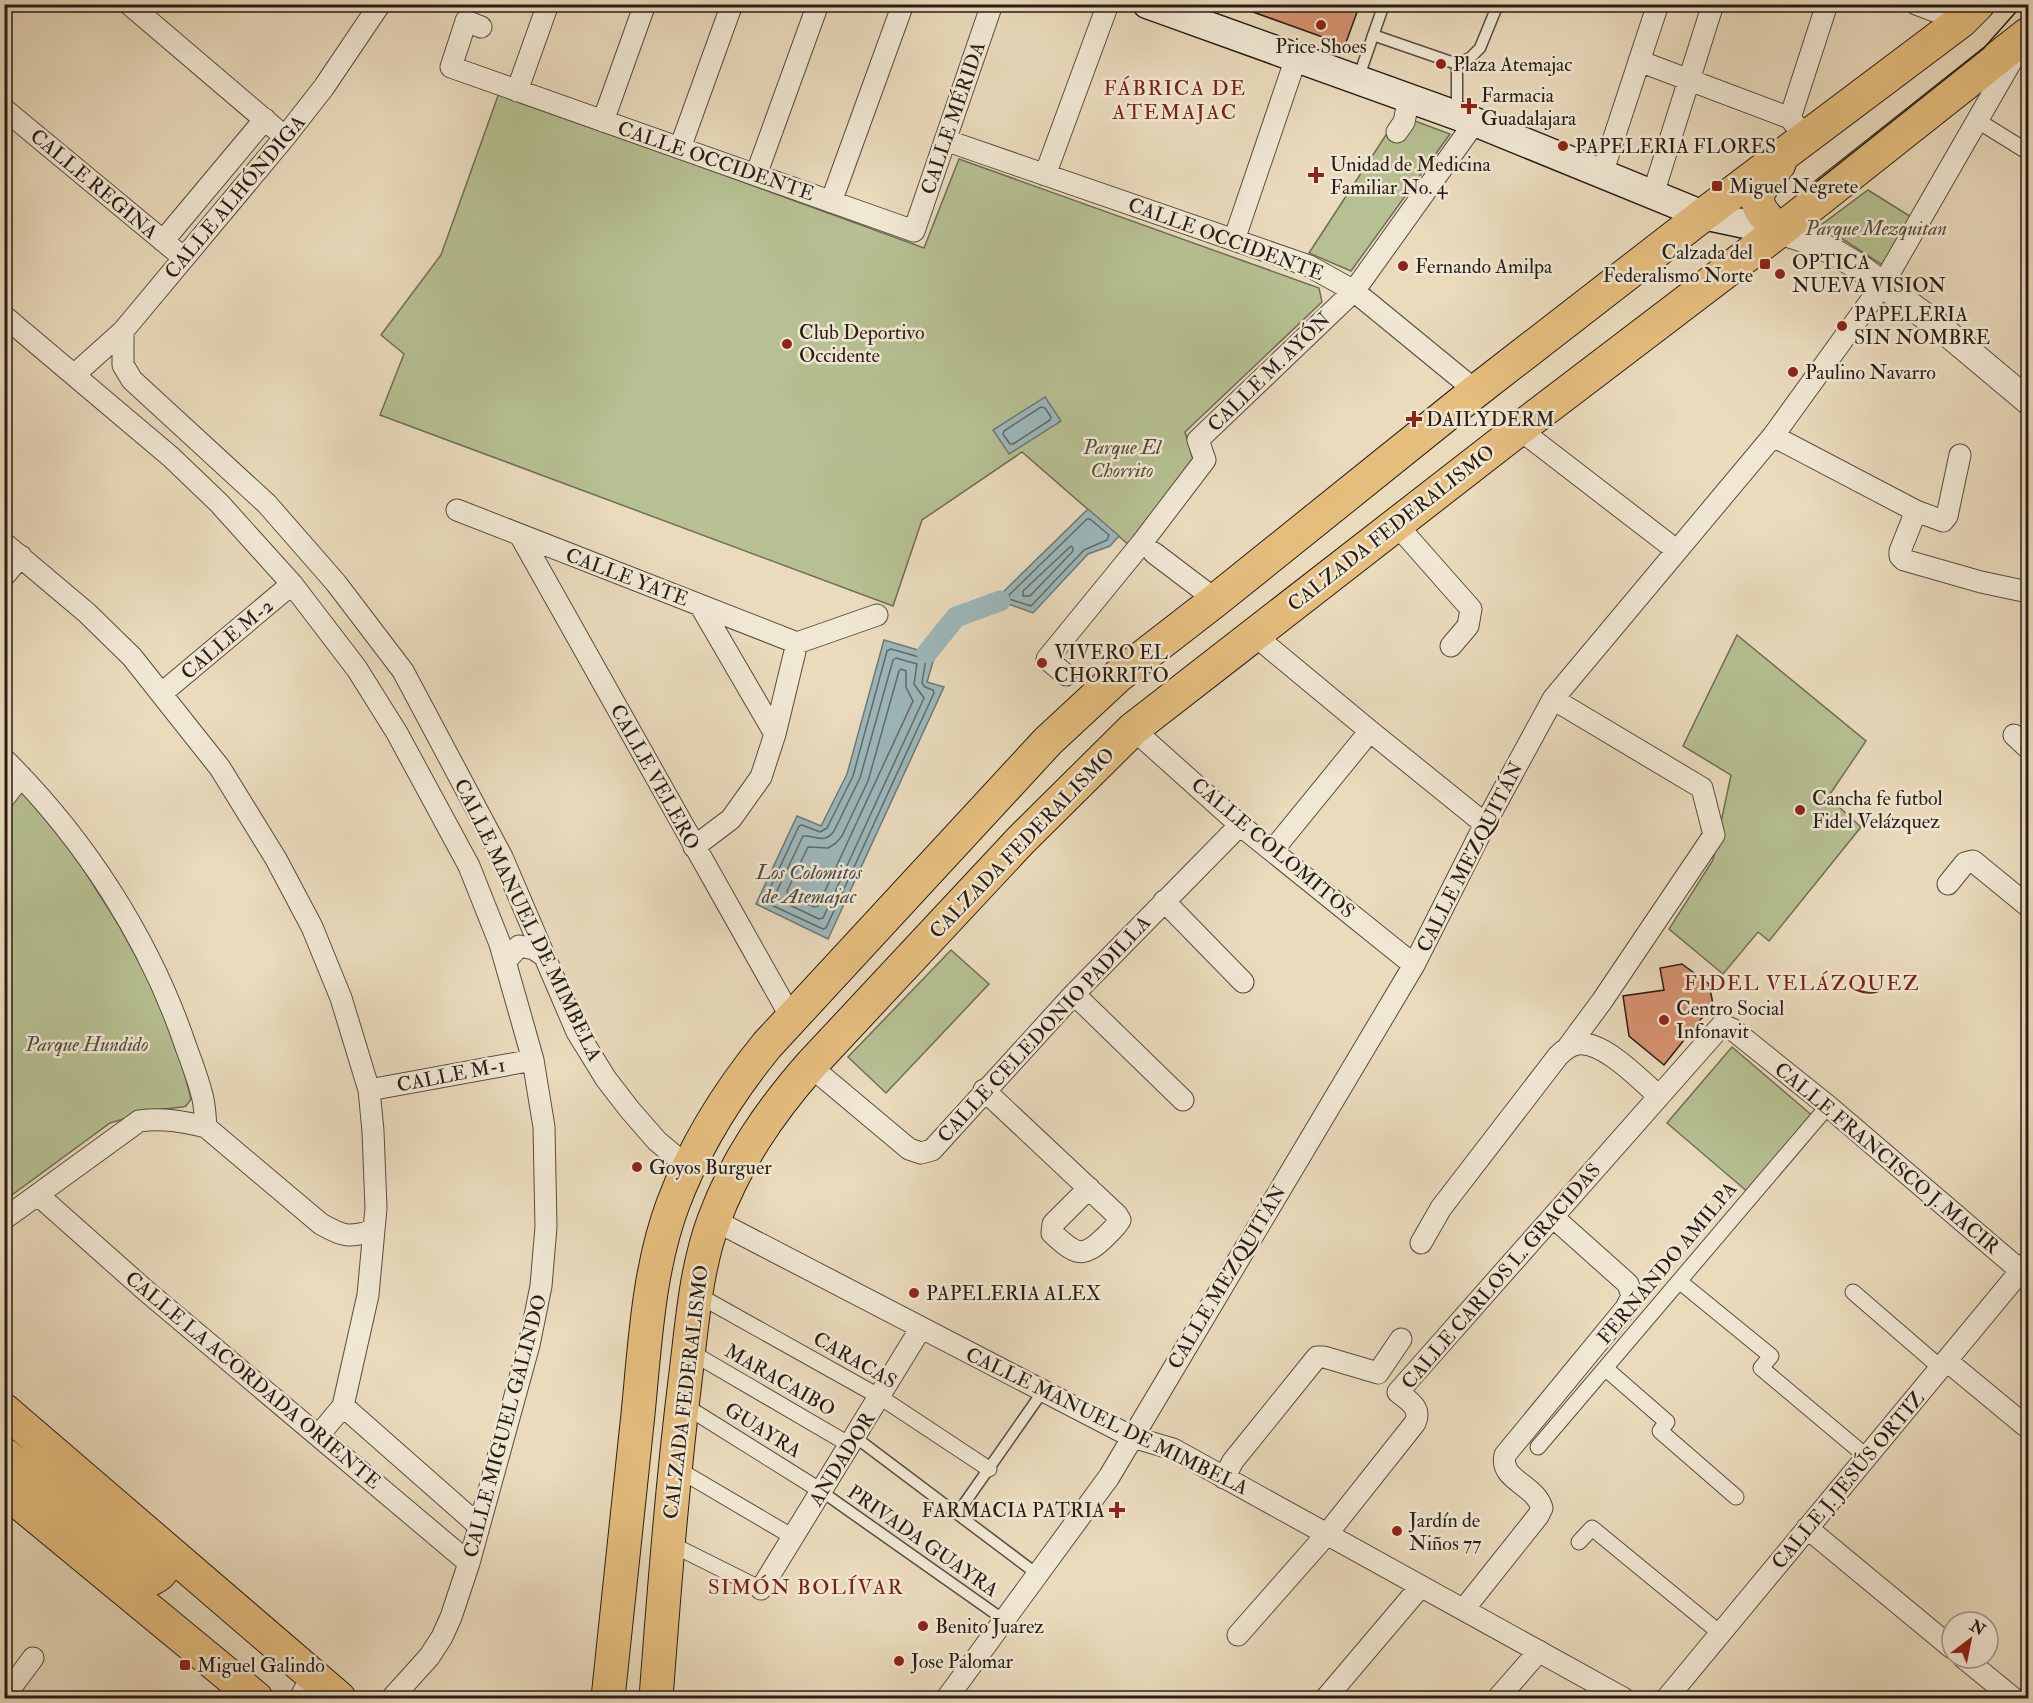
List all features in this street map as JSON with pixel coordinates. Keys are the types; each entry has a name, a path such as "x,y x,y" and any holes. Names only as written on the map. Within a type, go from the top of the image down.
{"main road":[{"path":"1147,4 1466,119 1703,215 1779,231"},
{"path":"609,1698 652,1288 664,1231 688,1167 723,1103 767,1046 1070,720 1118,676 1476,391 1703,215 1795,135 1969,13"},
{"path":"1779,231 2026,36"},
{"path":"1779,231 1759,208 1758,194 1760,186 1795,135"},
{"name":"CALZADA FEDERALISMO","path":"656,1698 667,1542 675,1467 696,1294 704,1250 726,1190 752,1142 777,1104 1021,840 1133,729 1253,634 1779,231"},
{"path":"4,1410 135,1522 306,1687 339,1698"},
{"path":"4,1454 106,1536 143,1576 151,1579 161,1575 165,1567 164,1557 140,1536 135,1522"},
{"path":"4,1490 256,1698"}],"street":[{"path":"129,4 285,137"},
{"path":"517,91 548,4"},
{"path":"603,121 645,4"},
{"path":"680,148 732,4"},
{"path":"756,176 818,4"},
{"path":"831,202 903,4"},
{"name":"CALLE MÉRIDA","path":"914,231 992,4"},
{"path":"1045,175 1108,4"},
{"path":"1602,174 1658,4"},
{"path":"1653,194 1713,4"},
{"path":"1639,61 1689,80 1795,135 1827,4"},
{"path":"1916,4 1969,13"},
{"name":"CALLE ALHÓNDIGA","path":"74,375 123,331 285,137 324,87 379,5"},
{"name":"CALLE OCCIDENTE","path":"481,27 466,21 451,67 914,231"},
{"name":"CALLE MEZQUITÁN","path":"946,1698 1109,1476 1414,965 1485,824 1553,699 1773,436 1883,284 2026,36"},
{"path":"1234,240 1296,58"},
{"path":"1397,132 1404,122 1409,98"},
{"name":"CALLE REGINA","path":"4,109 184,258"},
{"name":"CALLE ALHÓNDIGA","path":"163,241 265,119"},
{"name":"CALLE M. AYÓN","path":"1066,675 1047,659 1141,544 1205,460 1198,440 1354,291 1466,119"},
{"path":"1978,121 2028,152"},
{"name":"CALLE OCCIDENTE","path":"945,140 1327,274 1354,291 1476,391"},
{"path":"1779,231 1834,252 1883,284 1941,328 2028,400"},
{"name":"CALLE MANUEL DE MIMBELA","path":"4,316 171,457 211,495 292,585 357,669 397,733 469,866 505,962 533,1060"},
{"name":"CALLE MANUEL DE MIMBELA","path":"123,331 123,365 132,380 267,504 336,583 403,671 502,857 577,1032 606,1079 657,1141 688,1167"},
{"path":"1519,429 1667,543"},
{"path":"1773,436 1916,511 1943,521 1947,516 1960,455"},
{"name":"CALLE YATE","path":"457,510 797,643"},
{"path":"1916,511 1900,551 1900,556 1904,560 1981,582 2028,592"},
{"path":"1396,524 1471,609 1468,626 1451,646"},
{"name":"CALLE VELERO","path":"520,535 792,1019"},
{"path":"4,576 13,549 87,613 132,657 162,693 220,768 276,859 312,927 341,998 369,1090 373,1131 375,1230 368,1295 343,1406 319,1435"},
{"path":"1154,553 1216,600"},
{"name":"CALLE M-2","path":"162,693 292,585"},
{"path":"700,605 775,734"},
{"path":"694,846 731,819 761,777 775,734 797,643 877,615"},
{"path":"1253,634 1485,824"},
{"path":"1421,1244 1441,1208 1602,1001 1714,835 1702,788 1553,699"},
{"name":"CALLE COLOMITOS","path":"1133,729 1240,825 1414,965"},
{"path":"1273,850 1370,731"},
{"path":"4,759 70,833 119,905 148,956 175,1015 203,1097 206,1127"},
{"path":"4,798 21,776"},
{"name":"CALLE CELEDONIO PADILLA","path":"810,1066 909,1149 921,1154 932,1150 984,1090 1074,994 1240,825"},
{"path":"1948,884 1965,863 1973,861 2028,906"},
{"path":"1164,901 1243,982"},
{"path":"494,929 502,936 514,939 524,929 528,917"},
{"path":"505,962 519,946 534,949 544,956"},
{"path":"1074,994 1183,1100"},
{"name":"CALLE CARLOS L. GRACIDAS","path":"1327,1534 1415,1423 1418,1416 1416,1408 1398,1392 1722,1025"},
{"name":"CALLE FRANCISCO J. MACIR","path":"1722,1025 1732,1029 2025,1267"},
{"path":"1568,1047 1590,1044 1604,1050 1659,1096"},
{"name":"CALLE M-1","path":"369,1090 533,1060"},
{"name":"CALLE MIGUEL GALINDO","path":"392,1698 429,1657 451,1617 469,1563 529,1345 541,1286 546,1227 544,1127 533,1060"},
{"path":"984,1090 1089,1188"},
{"name":"FERNANDO AMILPA","path":"1538,1447 1828,1106"},
{"path":"4,1219 139,1121 159,1118 206,1127 321,1224 337,1232 355,1236 375,1230"},
{"name":"CALLE LA ACORDADA ORIENTE","path":"38,1195 145,1290 469,1563"},
{"path":"1464,1609 1542,1508 1539,1499 1506,1470 1503,1464 1505,1455 1626,1308 1632,1296 1628,1284 1553,1217"},
{"name":"CALLE MANUEL DE MIMBELA","path":"714,1220 1132,1437 1173,1449 1623,1698"},
{"name":"CALLE J. JESÚS ORTIZ","path":"1667,1698 2025,1267"},
{"path":"1680,1281 1771,1356 1761,1368 1867,1457"},
{"path":"1853,1292 1944,1365 2028,1428"},
{"name":"CARACAS","path":"696,1294 880,1397 989,1469"},
{"name":"ANDADOR","path":"761,1589 921,1328"},
{"path":"1224,1478 1233,1461 1317,1357 1378,1373 1401,1339"},
{"name":"MARACAIBO","path":"689,1351 852,1441"},
{"path":"1605,1368 1667,1422 1660,1431 1736,1497"},
{"name":"GUAYRA","path":"682,1404 821,1491"},
{"name":"CALLE LA ACORDADA ORIENTE","path":"343,1406 478,1525"},
{"path":"675,1467 793,1536"},
{"path":"1579,1542 1593,1528 1720,1633"},
{"path":"1807,1528 1940,1638"},
{"path":"1238,1635 1327,1534"},
{"path":"667,1542 761,1589"},
{"path":"1326,1698 1421,1586"},
{"path":"1498,1698 1539,1651"},
{"path":"4,1697 33,1658"},
{"path":"1979,1670 2013,1698"}],"lane":[{"path":"1358,79 1384,4"},
{"path":"1373,35 1457,64 1470,58 1480,48 1498,4"},
{"path":"1457,64 1466,119"},
{"path":"957,1515 1043,1391"},
{"path":"852,1441 1037,1574"},
{"name":"PRIVADA GUAYRA","path":"821,1491 1004,1620"}],"green space":[{"name":"Club Deportivo Occidente","path":"499,93 924,248 959,159 1319,288 1322,302 1185,432 1194,463 1130,546 1022,452 922,520 893,606 380,415 404,354 381,335 441,255"},
{"path":"1399,115 1450,134 1351,271 1309,253"},
{"name":"Parque Mezquitan","path":"1868,190 1916,220 1887,268 1821,225"},
{"path":"1737,635 1866,741 1828,797 1861,827 1769,941 1758,932 1723,974 1669,929 1713,860 1731,775 1683,746"},
{"name":"Parque Hundido","path":"20,789 70,848 118,924 151,984 175,1037 191,1099 183,1107 154,1110 110,1123 5,1200 4,805"},
{"path":"951,950 989,984 886,1093 848,1057"},
{"path":"1732,1047 1821,1123 1756,1199 1667,1123"}],"water":[{"path":"1045,397 1061,421 1009,454 993,430"},
{"path":"1088,509 1119,536 1110,546 1088,554 1033,613 1000,601 997,598"},
{"name":"Los Colomitos de Atemajac","path":"884,640 935,655 927,682 944,687 828,939 756,904 797,816 821,826 847,774"}],"building":[{"name":"Price Shoes","path":"1239,4 1360,4 1345,45 1239,7"},
{"name":"Centro Social Infonavit","path":"1682,964 1709,984 1713,1004 1664,1065 1629,1036 1623,996 1664,990 1660,968"}],"waterway":[{"path":"927,653 956,617 1000,601"}],"tram line":[{"path":"1806,190 1983,49 2023,4"}],"place":[{"name":"Price Shoes","path":"1321,25"},
{"name":"Plaza Atemajac","path":"1441,64"},
{"name":"Farmacia Guadalajara","path":"1469,106"},
{"name":"PAPELERIA FLORES","path":"1563,146"},
{"name":"Unidad de Medicina Familiar No. 4","path":"1316,175"},
{"name":"Miguel Negrete","path":"1717,186"},
{"name":"Calzada del Federalismo Norte","path":"1765,264"},
{"name":"Fernando Amilpa","path":"1403,266"},
{"name":"OPTICA NUEVA VISION","path":"1780,274"},
{"name":"PAPELERIA SIN NOMBRE","path":"1842,326"},
{"name":"Club Deportivo Occidente","path":"787,344"},
{"name":"Paulino Navarro","path":"1793,372"},
{"name":"DAILYDERM","path":"1414,419"},
{"name":"VIVERO EL CHORRITO","path":"1042,663"},
{"name":"Cancha fe futbol Fidel Velázquez","path":"1800,810"},
{"name":"Centro Social Infonavit","path":"1664,1020"},
{"name":"Goyos Burguer","path":"637,1167"},
{"name":"PAPELERIA ALEX","path":"914,1293"},
{"name":"FARMACIA PATRIA","path":"1117,1510"},
{"name":"Jardín de Niños 77","path":"1397,1531"},
{"name":"Benito Juarez","path":"923,1626"},
{"name":"Jose Palomar","path":"899,1661"},
{"name":"Miguel Galindo","path":"185,1665"}],"district":[{"name":"FÁBRICA DE ATEMAJAC","path":"1175,100"},
{"name":"FIDEL VELÁZQUEZ","path":"1802,983"},
{"name":"SIMÓN BOLÍVAR","path":"806,1587"}],"park label":[{"name":"Parque El Chorrito","path":"1122,458"}]}
